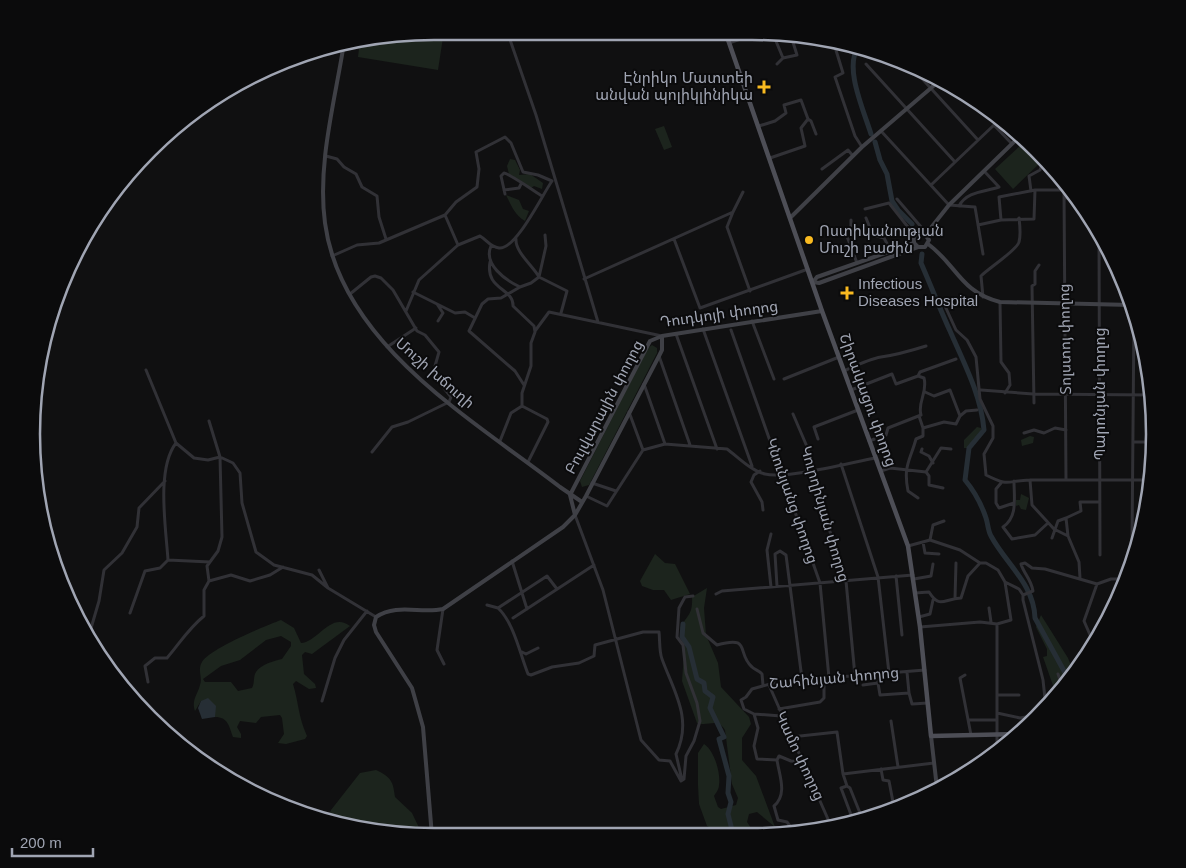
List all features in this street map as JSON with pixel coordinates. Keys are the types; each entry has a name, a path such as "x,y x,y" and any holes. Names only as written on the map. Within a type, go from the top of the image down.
{"main road":[{"name":"Շիրակացու փողոց","path":"728,40 812,282 908,546 920,627 931,736"},
{"path":"931,736 1007,734"}],"street":[{"path":"510,40 536,115 553,182 598,322"},
{"path":"729,43 738,40"},
{"path":"776,41 783,58"},
{"path":"777,64 783,58 797,55 793,42"},
{"path":"835,49 844,73 835,77 855,136 862,147"},
{"name":"Մուշի խճուղի","path":"343,51 326,156 325,223 332,256 350,294 387,347 410,370 570,495 582,502"},
{"path":"866,64 955,162"},
{"path":"922,79 978,140"},
{"path":"790,218 862,147 934,85"},
{"path":"759,126 775,121 786,114 784,105 801,100 816,134"},
{"path":"770,158 805,146 801,128 808,119"},
{"path":"931,185 994,125 1012,144"},
{"path":"881,131 949,205 975,207 983,254"},
{"path":"332,256 357,245 379,243 445,215 456,202 477,187 479,169 476,152 505,137 511,143 523,172 538,174 553,182"},
{"path":"915,236 924,233 949,205 1015,141"},
{"path":"822,169 848,150 853,156"},
{"path":"326,156 338,159 344,167 356,174 362,187 377,196 379,217 386,239"},
{"path":"978,225 1001,220 1034,219 1033,190 1029,176 1040,170 1041,167"},
{"path":"959,206 962,200 974,193 999,187 984,171"},
{"path":"521,184 519,188 504,192 501,176 504,173 510,174 521,184 542,196"},
{"path":"406,312 419,280 458,245 480,236 491,246 501,249 508,247 517,238 542,196 553,182"},
{"path":"1001,220 999,197 1033,190 1062,190"},
{"path":"743,192 727,227 750,291"},
{"path":"1064,193 1064,198 1068,198"},
{"name":"Տոլստոյ փողոց","path":"1064,198 1066,480"},
{"path":"812,282 819,283 918,248 924,248 928,244 929,239 897,199"},
{"path":"865,209 889,203 912,235 915,236"},
{"path":"584,279 733,212"},
{"path":"445,215 458,245"},
{"path":"866,218 873,235 884,238 891,252"},
{"path":"983,298 981,276 1003,256 1015,250 1020,242 1020,218"},
{"path":"851,220 851,228 845,231 857,264"},
{"path":"524,385 515,372 479,338 470,333 480,308 488,299 501,298 540,278 546,246 545,236"},
{"path":"915,236 914,243 918,248"},
{"path":"517,238 517,247 533,266 540,278 568,291 561,313 549,312 535,332 531,343 531,366 522,393 522,406"},
{"path":"674,239 700,308 808,269"},
{"path":"812,282 817,277 914,243"},
{"path":"928,244 964,283 983,298 1000,302 1124,305"},
{"path":"491,246 488,257 490,262 507,281 520,287"},
{"name":"Պարոնյան փողոց","path":"1099,248 1100,555"},
{"path":"490,262 488,272 491,278 500,289 508,294 513,302 513,306 534,326 535,332"},
{"path":"1034,403 1032,303 1034,271 1038,265"},
{"path":"847,267 849,272"},
{"path":"350,294 371,277 379,276 393,290 417,331 425,335 439,352 435,366 443,387 450,394 449,402 392,427 372,452"},
{"path":"413,292 452,311 465,312 480,308"},
{"path":"1000,302 1001,362 1009,373 1010,384 1005,393"},
{"path":"437,304 442,311 442,316"},
{"path":"946,306 956,330 966,340 976,356 981,390 980,399 989,415 994,431 993,438 984,454 986,475 1001,483 1010,484 1014,481 1030,480 1143,480"},
{"name":"Դուդկոյի փողոց","path":"561,313 662,336 822,310"},
{"path":"438,321 442,316 452,311"},
{"path":"465,312 475,318"},
{"path":"752,322 774,379"},
{"path":"387,347 416,328"},
{"path":"703,329 752,466"},
{"name":"Կնունյանց փողոց","path":"731,330 784,474 820,583 829,678"},
{"path":"676,334 717,449"},
{"name":"Բուլվարային փողոց","path":"443,609 563,528 574,515 586,496 662,350 662,336 650,341 570,495 574,515"},
{"path":"1134,337 1134,531"},
{"path":"844,370 897,352 903,354 926,346"},
{"path":"659,356 690,445"},
{"path":"784,379 839,357"},
{"path":"851,390 892,374 896,384 956,358"},
{"path":"146,370 176,443 194,458 208,460 220,457 233,463 240,473 242,503 256,552 274,565 312,575 328,588 376,617"},
{"path":"918,376 924,378 927,388 919,409 923,436 916,439 913,452 908,456 907,469 907,488 918,498"},
{"path":"644,384 665,444"},
{"path":"925,392 934,396 950,390 960,416"},
{"path":"981,390 1033,394 1144,395"},
{"path":"500,441 511,413 522,406"},
{"path":"522,406 547,419 548,422 528,462"},
{"path":"818,439 814,427 858,410"},
{"path":"923,428 944,422 956,424 960,416 966,411 977,410"},
{"path":"629,412 643,450"},
{"name":"Կուրղինյան փողոց","path":"793,414 808,449 810,470 846,580 855,676"},
{"path":"869,441 886,435 888,428 919,416"},
{"path":"148,682 145,666 154,658 167,658 179,644 181,638 204,616 204,590 209,581 207,566 218,551 222,537 220,457 209,421"},
{"path":"1024,433 1034,430 1044,433 1055,428 1066,430"},
{"path":"1134,442 1146,442"},
{"path":"130,613 145,571 160,568 168,560 165,480 168,453 176,443"},
{"path":"586,496 607,506 643,450 665,444 727,449 736,458 764,474 784,474 875,458"},
{"path":"926,472 933,464 941,448 951,449"},
{"path":"922,449 921,452 929,456 933,464"},
{"path":"841,464 878,578 889,672"},
{"path":"880,472 890,468 926,472"},
{"path":"760,471 754,475 752,482 762,502 763,510"},
{"path":"926,472 929,476 929,485 943,488"},
{"path":"91,628 99,601 104,570 122,553 136,527 139,508 165,480"},
{"path":"1030,480 1032,505 1054,529 1068,536"},
{"path":"1014,481 1015,514 1009,523 1003,527 1012,539 1035,535 1048,523"},
{"path":"592,483 616,491"},
{"path":"1001,483 996,489 996,503 999,508 1014,503"},
{"path":"1052,538 1058,521 1081,511 1080,502 1100,502"},
{"path":"574,515 594,565 616,638 641,740 659,760 670,761 683,781"},
{"path":"1066,518 1068,536 1079,562 1080,578"},
{"path":"930,540 933,524 944,521"},
{"path":"771,534 767,550 771,587"},
{"path":"908,546 930,540 960,550 980,563 986,563 998,570 1005,582 1010,620 997,624 991,622 920,627"},
{"path":"923,542 926,553 939,554"},
{"path":"777,586 775,554 780,551 786,555 802,679"},
{"path":"168,560 210,562"},
{"path":"512,561 527,609"},
{"path":"955,598 956,563"},
{"path":"915,593 929,592 933,600 939,603 961,598 968,576 980,563"},
{"path":"1045,697 1043,680 1023,600 1026,593 1032,591 1032,583 1021,566 1022,563 1032,568 1057,572 1097,584 1118,579"},
{"path":"716,594 722,591 846,580 896,576 931,576 933,564"},
{"path":"513,618 594,565"},
{"path":"209,581 231,575 250,581 270,575 283,567"},
{"path":"318,570 328,588"},
{"path":"498,608 547,576 557,589"},
{"path":"896,576 902,635"},
{"path":"1005,582 1016,586 1026,593"},
{"path":"1090,636 1084,621 1097,584"},
{"path":"683,781 686,756 694,741 700,721 697,702 686,672 683,645 677,637 677,630 679,608 685,597 693,596"},
{"path":"918,617 930,614 933,600"},
{"path":"487,605 498,608 506,618 522,652 528,674 531,675 552,667 579,663 594,656 595,645 643,632 658,632 662,658 676,691 683,719 682,740 676,754 683,781"},
{"path":"989,608 991,622"},
{"path":"431,828 423,727 412,688 376,632 374,625 376,617 385,611 406,609 434,611 443,609 437,650 444,664"},
{"path":"697,609 703,633 716,645 734,641 738,643 752,667 762,674 763,684"},
{"path":"322,701 335,658 341,646 367,611"},
{"path":"997,624 997,743"},
{"path":"522,652 531,653 538,648"},
{"name":"Շահինյան փողոց","path":"754,714 744,709 741,700 752,690 763,684 769,685 802,679 824,679 925,670"},
{"path":"907,672 912,704 928,703"},
{"path":"878,674 880,695 909,693"},
{"path":"1058,674 1060,680"},
{"path":"965,675 960,678 971,735"},
{"path":"779,709 820,702 824,698 824,679"},
{"path":"863,685 878,683"},
{"name":"Կամո փողոց","path":"769,685 801,762 817,789 829,820"},
{"path":"997,695 1019,695"},
{"path":"996,713 1020,718 1027,717"},
{"path":"781,716 754,714 758,728 754,746 757,759 776,760 779,756 791,761 801,762"},
{"path":"969,720 996,720"},
{"path":"891,721 898,767"},
{"path":"790,737 834,732 838,735 843,774 841,788 851,816"},
{"name":"Շիրակացու փողոց","path":"931,736 936,782"},
{"path":"776,760 782,787 778,803 774,806 775,812 778,820 787,822 790,826"},
{"path":"843,774 934,763"},
{"path":"881,769 883,780 889,781 893,802"},
{"path":"843,779 850,788 860,813"},
{"path":"841,788 847,786"}],"shaded area":[{"path":"443,40 438,70 358,57 359,48 383,43"},
{"path":"664,126 672,147 664,150 655,129"},
{"path":"1020,145 1039,164 1013,189 995,169"},
{"path":"510,159 515,160 520,170 519,175 530,174 543,183 542,189 534,186 531,188 509,174 507,166"},
{"path":"506,195 519,200 523,209 529,211 525,221 516,213"},
{"path":"652,345 657,348 657,353 589,485 582,487 580,481 648,348"},
{"path":"977,427 981,428 981,431 967,448 964,448 964,440"},
{"path":"1030,436 1034,437 1033,443 1022,446 1021,440"},
{"path":"1021,494 1029,498 1026,510 1021,509 1019,505 1016,506 1016,500 1020,500"},
{"path":"655,554 665,563 675,564 690,594 671,600 664,590 653,590 642,586 640,581"},
{"path":"707,588 704,608 706,635 718,663 721,687 749,717 751,724 742,738 742,760 756,776 775,827 757,812 749,814 747,822 751,828 711,828 707,826 699,804 698,753 704,744 714,756 718,768 719,786 714,796 718,807 721,809 736,805 738,798 732,784 725,730 716,723 697,723 682,681 684,653 680,628 689,614 692,597"},
{"path":"1041,615 1071,666 1054,687 1043,657 1047,656 1047,649 1036,627"},
{"path":"281,620 294,628 301,643 313,638 337,622 343,622 350,626 312,654 305,652 302,655 304,674 315,684 316,688 309,689 296,681 293,684 307,736 305,739 286,744 278,743 284,734 280,715 261,717 256,723 240,721 237,727 241,738 233,737 225,720 215,717 201,701 195,711 194,700 201,682 200,671 202,662 226,645","holes":["281,636 291,642 291,646 282,659 268,663 258,669 252,688 238,691 231,682 205,682 203,679 221,666 240,660 266,640"]},
{"path":"208,698 216,706 215,717 202,719 198,708 201,701"},
{"path":"376,770 385,775 390,780 395,797 412,813 419,827 383,825 329,814 360,773"}],"waterway":[{"path":"856,54 853,65 856,89 871,134"},
{"path":"875,142 880,160 887,174 892,201 912,224"},
{"path":"922,254 921,263 971,379 982,417 984,430 969,448 965,480 980,503 991,536 1025,584 1030,595 1035,618 1065,673"},
{"path":"683,624 682,637 689,647 697,679 704,683 705,691 713,697 710,708 724,737 719,739 729,776 728,793 731,802 728,814 732,828"}],"place":[{"name":"Էնրիկո Մատտեի անվան պոլիկլինիկա","path":"764,87"},
{"name":"Ոստիկանության Մուշի բաժին","path":"809,240"},
{"name":"Infectious Diseases Hospital","path":"847,293"}]}
